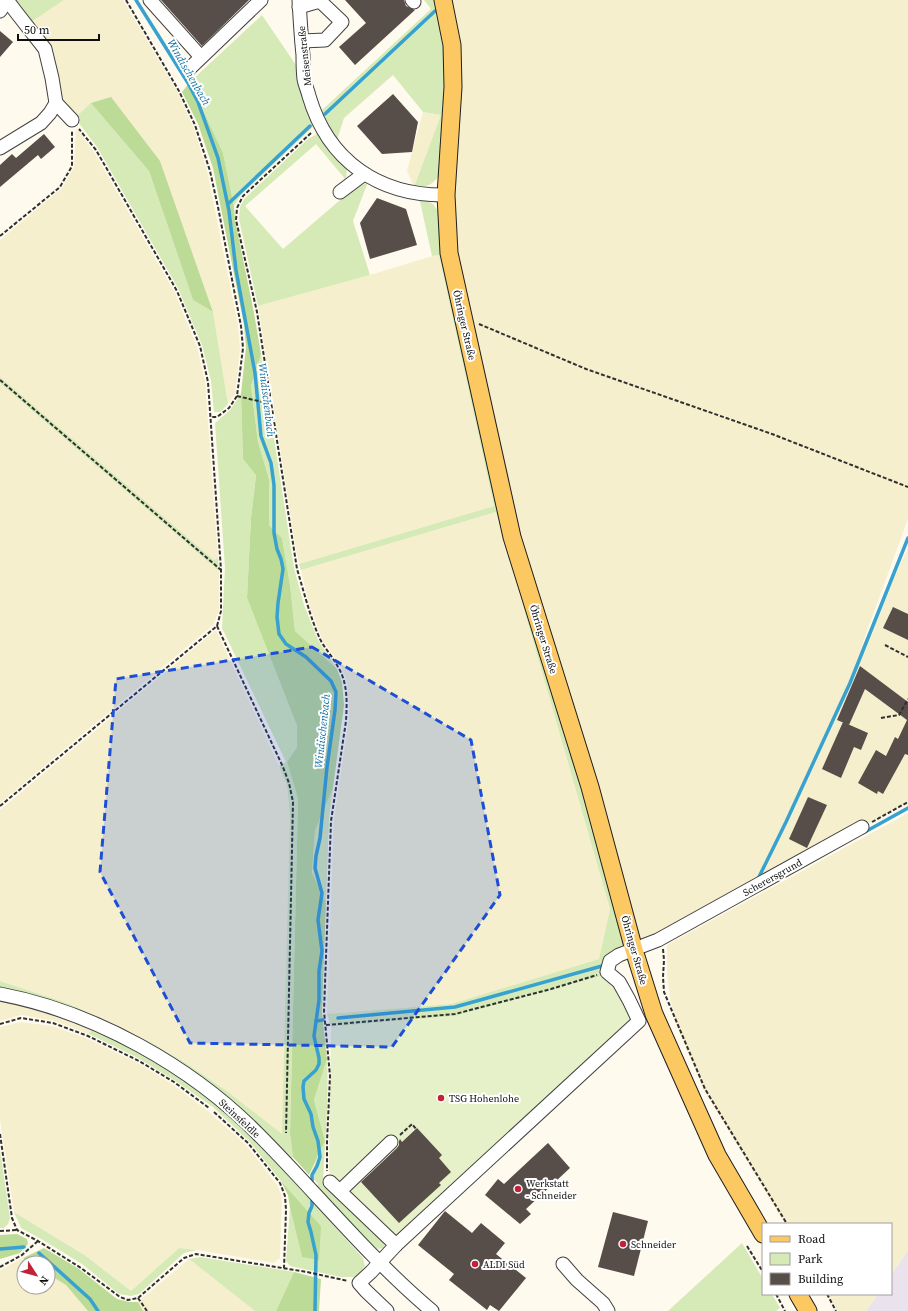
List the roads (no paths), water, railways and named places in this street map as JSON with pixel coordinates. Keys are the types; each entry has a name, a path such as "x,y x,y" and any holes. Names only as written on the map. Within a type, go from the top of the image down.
{"main road":[{"name":"Öhringer Straße","path":"444,7 452,45 453,87 446,195 449,253 475,364 512,537 590,787 634,950 654,1014 717,1155 762,1232"},
{"path":"799,1295 808,1311"}],"street":[{"path":"150,0 201,57"},
{"path":"189,69 261,0"},
{"path":"299,3 321,0 342,22 325,40 302,41"},
{"name":"Meisenstraße","path":"299,3 304,79 320,125 331,143 346,160 364,174 389,186 410,192 431,195 446,195"},
{"path":"5,4 45,48 56,103 72,120"},
{"path":"0,148 41,123 56,103"},
{"path":"340,192 364,174"},
{"name":"Scherersgrund","path":"396,1245 639,1021 630,1000 619,982 607,972 610,961 619,955 658,940 862,827"},
{"name":"Steinsfeldle","path":"0,994 59,1011 92,1023 146,1049 181,1070 220,1099 257,1133 380,1262 432,1311"},
{"path":"340,1191 391,1142"},
{"path":"330,1182 396,1245 359,1283 387,1311"},
{"path":"563,1264 577,1280 603,1303 608,1311"}],"waterway":[{"name":"Windischenbach","path":"136,0 188,83 198,102 218,158 229,211 236,270 255,373 261,436 271,463 274,485 274,533 283,569 277,617 279,634 286,644 306,657 331,681 336,692 320,838 315,868 322,893 318,920 322,951 319,971 319,1000 314,1036 319,1064 316,1070 304,1081 303,1087 304,1099 311,1114 313,1127 318,1141 320,1157 312,1175 312,1185"},
{"path":"325,114 435,11"},
{"path":"228,204 310,126"},
{"path":"758,879 850,683 908,538"},
{"path":"863,833 908,808"},
{"path":"338,1018 455,1007 602,966"},
{"name":"Windischenbach","path":"316,1021 323,1020"},
{"name":"Windischenbach","path":"312,1197 312,1206 309,1213 308,1222 316,1255 315,1311"},
{"path":"0,1249 24,1247"},
{"path":"39,1253 90,1299 98,1311"}],"place":[{"name":"TSG Hohenlohe","path":"441,1098"},
{"name":"Werkstatt - Schneider","path":"518,1189"},
{"name":"Schneider","path":"623,1244"},
{"name":"ALDI Süd","path":"475,1264"}]}
